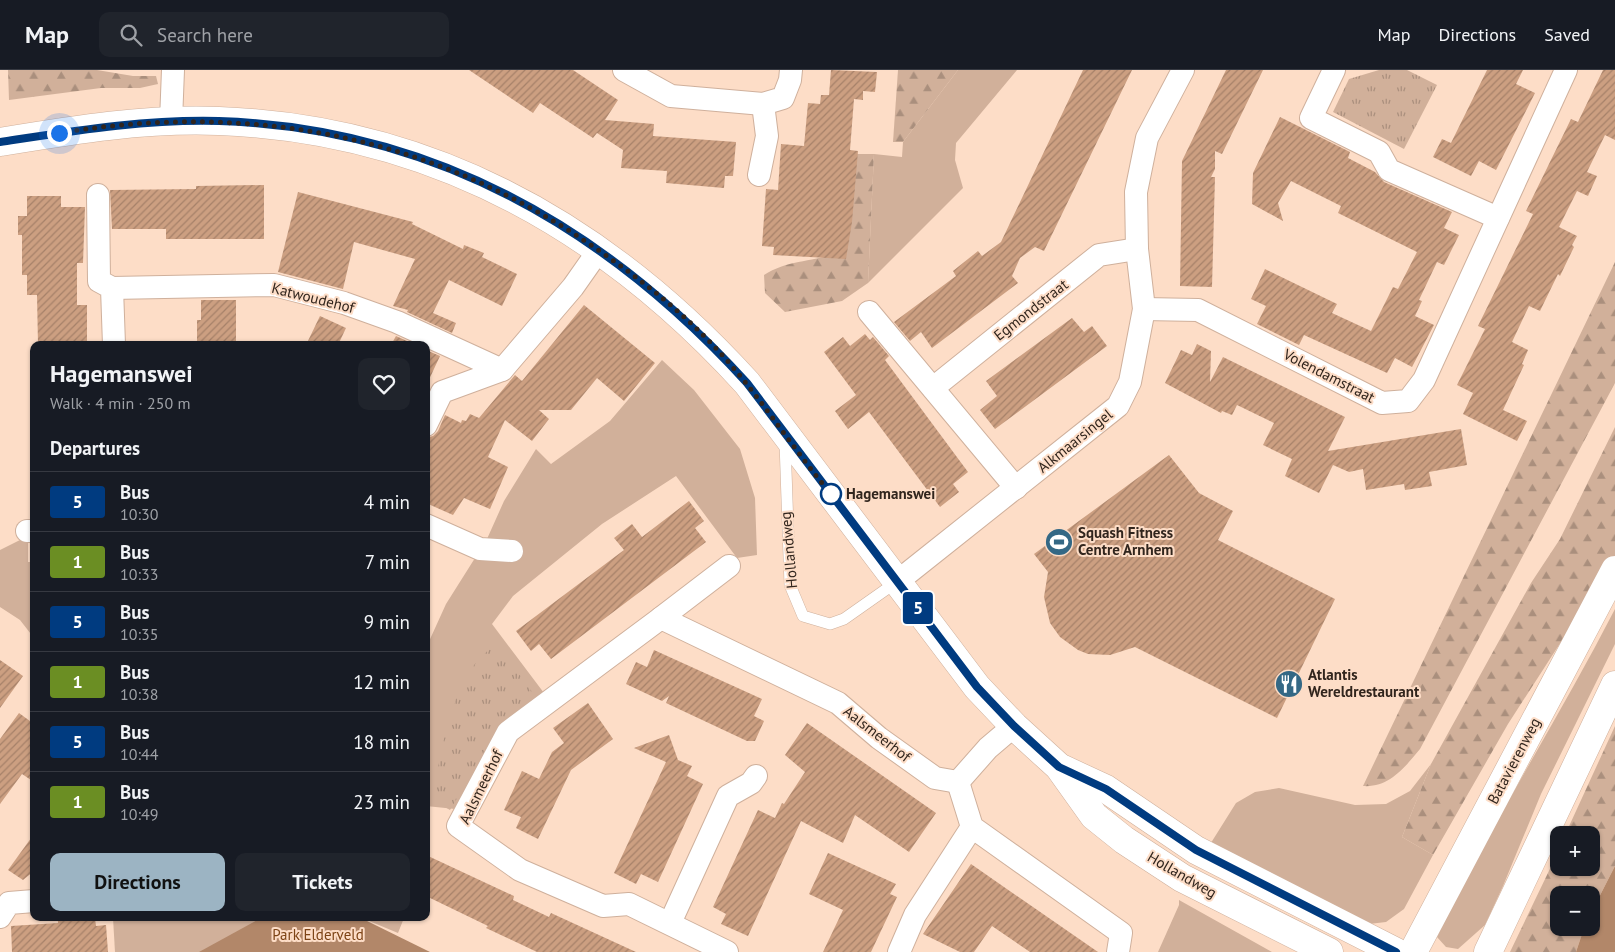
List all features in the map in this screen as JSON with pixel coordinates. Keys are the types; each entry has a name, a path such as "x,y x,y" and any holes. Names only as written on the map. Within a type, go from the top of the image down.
{"street":[{"path":"171,121 172,70"},
{"path":"624,70 672,96 763,104 783,98 790,80 791,70"},
{"name":"Alkmaarsingel","path":"898,581 1118,406 1130,382 1144,309 1137,249 1136,192 1148,138 1183,70"},
{"path":"1334,70 1311,118 1379,152 1389,170 1498,218"},
{"name":"Volendamstraat","path":"1144,309 1198,310 1382,403 1408,401 1424,380 1566,70"},
{"path":"759,175 767,136 763,104"},
{"name":"Hollandweg","path":"0,142 118,124 171,121 220,121 291,128 353,140 424,159 488,184 546,214 645,283 709,341 747,383 785,432 977,687 1014,726 1059,767 1094,816 1124,840 1182,878 1329,952"},
{"path":"98,195 99,281 112,288 114,341"},
{"name":"Egmondstraat","path":"932,388 1099,255 1137,249"},
{"path":"430,417 442,392 502,370 573,287 599,250"},
{"name":"Katwoudehof","path":"112,288 274,286 344,304 397,322 502,370"},
{"path":"869,312 1016,488"},
{"path":"430,527 480,549 512,551"},
{"name":"Aalsmeerhof","path":"728,952 629,904 603,906 520,870 458,826 508,732 729,566"},
{"name":"Batavierenweg","path":"1412,952 1615,570"},
{"name":"Aalsmeerhof","path":"661,618 838,703 878,738 935,778 958,782"},
{"path":"1488,952 1615,684"},
{"path":"1014,726 988,748 958,782 972,827 1121,933 1118,952"},
{"name":"Hollandweg","path":"1059,767 1106,789 1196,850 1396,952"},
{"path":"670,923 728,796 751,783 756,776"},
{"path":"899,952 915,915 972,827"},
{"path":"0,917 10,903 30,901"}],"lane":[{"name":"Hollandweg","path":"785,432 790,585 803,616 830,624 844,619 898,581"}],"green space":[{"path":"8,70 97,70 133,76 156,76 158,84 140,88 101,88 9,100"},
{"path":"898,70 958,70 903,142 893,142"},
{"path":"958,70 1017,70 956,143 955,160 963,188 868,283 874,154 902,157 903,142"},
{"path":"1379,70 1407,70 1437,85 1404,149 1333,112 1349,79"},
{"path":"849,154 874,154 868,283 842,301 785,312 765,293 764,275 782,266 838,253"},
{"path":"1615,262 1615,383 1420,749 1389,780 1381,784 1363,786"},
{"path":"662,360 694,390 740,449 755,498 757,555 737,558 676,476 602,524 513,596 492,624 547,697 455,809 430,806 430,639 446,604 487,539 504,501 536,449 551,464 610,421"},
{"path":"1615,427 1615,558 1508,724 1433,855 1402,837 1431,764 1531,583 1560,539"},
{"path":"28,536 30,633 20,620 0,607 0,550"},
{"path":"1615,609 1615,644 1541,794 1485,925 1458,949 1446,947 1437,937 1458,895"},
{"path":"493,647 500,648 538,700 480,773 474,770 450,810 431,799 444,738 457,696 466,677 478,660"},
{"path":"1615,726 1615,866 1600,895 1600,886 1550,886 1550,936 1581,936 1576,952 1510,952 1550,869 1550,876 1600,876 1600,826 1569,826"},
{"path":"1431,764 1402,837 1433,855 1404,909 1386,922 1369,924 1209,846 1236,803 1255,792 1279,788 1355,805 1386,804 1410,791"},
{"path":"1179,900 1272,952 1158,952 1179,905"},
{"path":"113,921 268,921 205,952 115,952"},
{"path":"369,921 403,921 398,933"}],"shaded area":[{"path":"1615,866 1615,952 1576,952 1581,936 1600,936 1600,895"},
{"name":"Park Elderveld","path":"256,921 367,921 430,952 199,952"}],"building":[{"path":"469,70 573,70 618,100 605,120 654,124 653,136 736,142 733,176 725,176 724,188 666,183 667,171 621,168 623,150 597,133 593,138 540,103 533,113"},
{"path":"831,70 877,72 875,92 863,91 863,100 854,99 850,150 858,151 852,222 846,259 773,255 774,247 762,246 766,189 778,190 781,144 804,146 808,103 820,104 821,95 829,95"},
{"path":"1083,70 1132,70 1044,251 1035,247 1020,258 1012,276 1018,283 932,348 921,332 910,341 894,322 956,276 953,271 978,251 982,256 1001,242"},
{"path":"1226,70 1263,70 1222,154 1215,151 1215,169 1211,177 1215,177 1212,287 1180,286 1182,161"},
{"path":"1487,70 1523,70 1516,84 1535,93 1496,170 1479,161 1471,176 1433,157 1442,139 1451,143"},
{"path":"1603,70 1615,70 1615,140 1605,135 1587,172 1597,176 1588,196 1577,191 1559,227 1577,236 1572,245 1574,247 1560,276 1558,274 1540,311 1529,306 1512,342 1528,350 1522,364 1524,365 1503,410 1527,421 1517,441 1463,414 1473,393 1457,385 1485,329 1478,326 1533,214 1526,211 1571,119 1578,122"},
{"path":"1280,117 1350,152 1348,158 1375,172 1384,182 1452,212 1444,228 1459,235 1444,265 1437,262 1419,300 1422,301 1415,316 1434,325 1412,367 1395,358 1387,373 1304,335 1299,345 1257,324 1266,306 1251,299 1265,269 1337,304 1332,313 1371,331 1393,287 1398,289 1417,252 1338,213 1341,206 1291,181 1278,203 1283,221 1252,204 1253,173"},
{"path":"264,185 264,239 166,239 166,229 112,229 110,190 196,189 196,186"},
{"path":"298,192 413,222 412,224 463,249 464,245 484,253 482,257 517,274 502,306 449,280 433,313 456,323 452,333 407,312 408,310 393,306 415,259 354,242 343,289 278,272"},
{"path":"27,196 61,196 61,207 85,207 83,263 77,263 77,305 87,305 87,341 38,341 37,295 27,295 27,275 22,275 22,235 18,235 18,216 27,216"},
{"path":"201,300 236,300 236,341 197,341 197,320 201,320"},
{"path":"584,305 655,363 624,401 597,378 571,410 539,410 549,419 532,441 505,420 488,457 508,467 490,509 464,498 453,515 430,505 430,437 438,431 445,415 461,423 462,420 466,421 470,414 479,418 515,375 522,381"},
{"path":"320,316 346,328 340,341 308,341"},
{"path":"1072,318 1084,332 1092,326 1107,346 995,429 980,410 997,396 986,381"},
{"path":"865,334 870,340 873,337 889,356 885,360 968,472 953,484 959,492 940,507 869,412 848,429 835,411 856,395 824,352 843,337 850,346"},
{"path":"396,336 407,341 393,341"},
{"path":"1197,344 1211,351 1210,382 1223,357 1345,417 1328,451 1461,429 1467,465 1429,472 1432,486 1405,490 1404,484 1366,490 1363,469 1349,472 1333,465 1319,493 1285,476 1292,459 1263,445 1274,423 1237,405 1232,415 1222,411 1221,413 1165,383 1181,350 1192,355"},
{"path":"430,352 440,356 430,377"},
{"path":"1169,455 1199,493 1233,511 1218,540 1335,599 1277,718 1135,647 1110,655 1088,654 1078,650 1060,637 1050,623 1044,597 1048,572 1034,554"},
{"path":"689,501 704,521 695,528 706,542 551,659 539,644 531,651 516,631 624,550 614,538 632,524 642,537"},
{"path":"654,650 762,699 754,716 764,721 755,741 747,741 666,703 669,696 662,701 626,684 636,662 647,667"},
{"path":"0,660 23,676 0,708"},
{"path":"588,703 613,739 571,770 538,839 516,828 521,817 504,810 522,771 539,779 552,752 564,743 553,728"},
{"path":"19,713 30,721 30,779 22,774 0,804 0,739"},
{"path":"807,723 936,813 909,852 855,815 843,843 801,821 748,936 721,924 726,914 713,907 758,810 775,818 782,803 784,804 805,772 785,755"},
{"path":"669,735 678,760 692,766 687,776 703,784 658,882 641,874 636,884 614,873 666,762 634,748"},
{"path":"30,840 30,874 23,880 8,870"},
{"path":"828,853 896,884 890,894 897,897 871,952 823,952 843,910 809,894"},
{"path":"430,857 514,896 513,900 549,917 551,913 636,952 537,952 486,928 488,926 430,898"},
{"path":"971,864 1098,952 1030,952 992,926 974,952 960,952 923,934"},
{"path":"58,921 95,921 96,926 106,925 108,952 12,952 11,926 58,923"}],"bus line":[{"name":"5","path":"0,142 118,124 171,121 220,121 291,128 353,140 424,159 488,184 546,214 645,283 709,341 747,383 785,432 977,687 1014,726 1059,767 1106,789 1196,850 1274,892 1396,952"}],"place":[{"name":"Hagemanswei","path":"831,494"},
{"name":"Squash Fitness Centre Arnhem","path":"1059,542"},
{"name":"Atlantis Wereldrestaurant","path":"1289,684"}],"route":[{"path":"59,133 118,124 171,121 220,121 291,128 353,140 424,159 488,184 546,214 599,250 645,283 686,319 747,383 831,494"}]}
